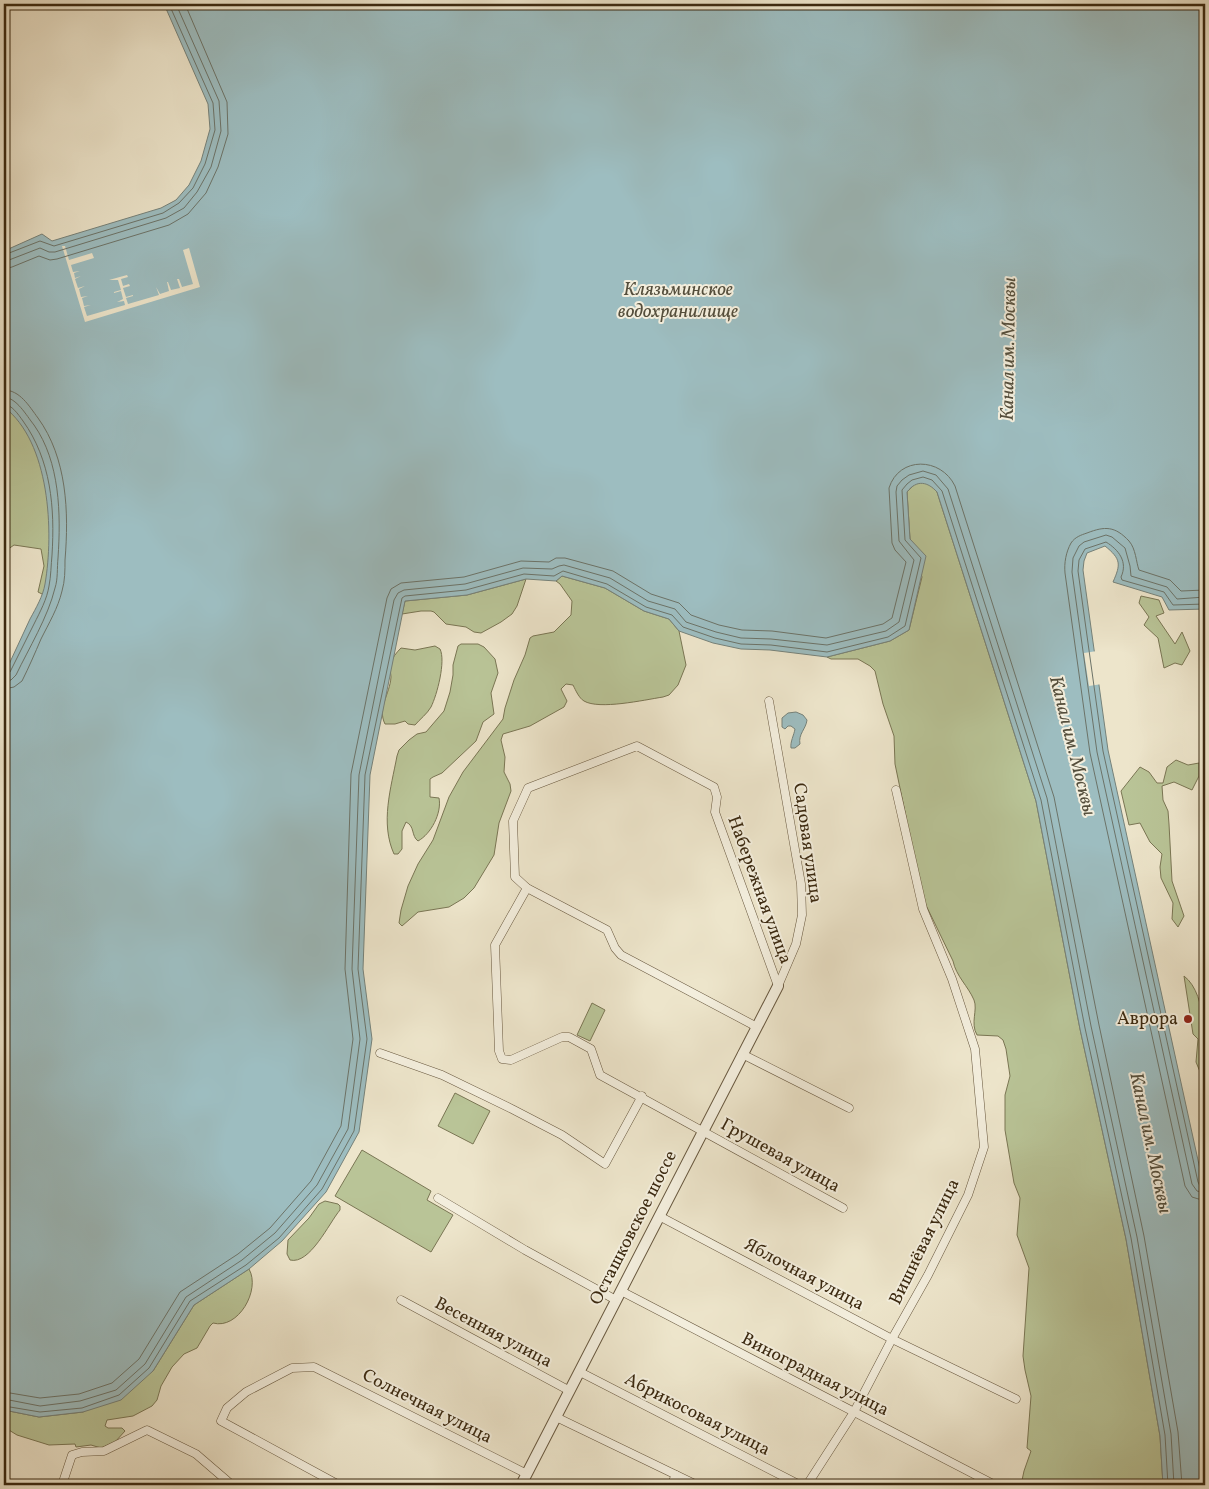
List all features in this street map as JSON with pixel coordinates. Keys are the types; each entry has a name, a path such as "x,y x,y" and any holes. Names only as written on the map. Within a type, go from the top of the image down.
{"street":[{"name":"Садовая улица","path":"769,701 801,884 802,915 796,944 778,986"},
{"name":"Набережная улица","path":"527,888 515,877 513,821 528,788 637,746 714,787 717,797 715,812 778,986"},
{"name":"Вишнёвая улица","path":"807,1485 854,1412 928,1275 968,1195 984,1147 975,1049 952,979 923,909 896,790"},
{"path":"527,888 607,930 615,948 621,955 757,1027"},
{"name":"Грушевая улица","path":"527,888 495,945 499,1051 502,1059 511,1060 562,1037 569,1036 591,1049 600,1075 642,1096 843,1208"},
{"name":"Осташковское шоссе","path":"521,1485 778,986"},
{"path":"380,1053 442,1075 486,1096 562,1135 606,1164 642,1096"},
{"path":"742,1054 849,1108"},
{"name":"Виноградная улица","path":"438,1198 525,1250 854,1412 995,1485"},
{"name":"Яблочная улица","path":"659,1216 892,1339 1016,1399"},
{"name":"Весенняя улица","path":"401,1300 570,1391"},
{"name":"Солнечная улица","path":"339,1485 221,1421 227,1408 246,1392 292,1368 314,1367 527,1474"},
{"name":"Абрикосовая улица","path":"580,1372 800,1485"},
{"path":"556,1417 697,1485"},
{"path":"62,1485 72,1455 82,1452 104,1451 147,1430 196,1454 232,1485"},
{"path":"671,1485 676,1475"}],"green space":[{"path":"4,400 31,426 56,488 46,596 38,592 44,566 41,549 14,545 4,552"},
{"path":"923,482 930,484 937,492 1036,801 1080,1029 1126,1239 1160,1436 1163,1485 1021,1485 1031,1451 1027,1448 1031,1396 1023,1356 1029,1268 1017,1235 1020,1198 1014,1183 1005,1130 1005,1095 1010,1076 1006,1049 1003,1040 998,1036 977,1035 974,1026 974,1000 957,971 923,899 908,838 906,817 895,764 894,736 883,704 875,671 858,659 831,659 827,657 890,641 909,630 922,577 910,539 907,492 915,484"},
{"path":"562,576 605,588 644,611 669,619 679,631 686,665 678,685 669,695 663,697 622,704 600,705 584,701 573,685 566,684 561,689 567,701 564,707 530,726 503,734 501,740 505,757 504,772 511,791 499,823 494,855 474,888 464,898 449,907 418,912 402,926 399,923 408,886 418,864 433,840 449,797 463,772 503,719 514,680 530,638 554,632 571,615 572,601 556,581"},
{"path":"526,579 517,606 512,614 481,633 474,632 466,627 446,624 431,611 402,614 405,601 467,595"},
{"path":"1141,596 1159,600 1164,613 1156,616 1175,644 1182,632 1190,651 1182,665 1175,663 1164,668 1158,638 1144,625 1149,617 1139,603"},
{"path":"461,644 478,644 484,647 495,659 498,673 491,693 494,714 483,722 476,741 442,773 430,779 430,797 439,798 439,810 431,828 418,841 414,836 411,826 406,822 402,831 402,849 398,854 394,854 390,842 387,818 397,756 399,750 409,740 417,734 426,732 444,711 450,692 453,665 458,646"},
{"path":"435,646 440,649 442,661 436,695 428,712 415,725 408,724 405,721 385,724 382,712 390,683 390,665 394,656 401,648 415,650"},
{"path":"1176,760 1188,765 1199,763 1199,776 1192,790 1174,782 1162,786 1163,800 1168,811 1172,881 1184,916 1178,927 1172,919 1173,903 1161,878 1162,854 1150,842 1140,823 1129,825 1121,791 1140,767 1149,772 1157,783 1163,783 1167,767"},
{"path":"1184,976 1192,985 1202,1011 1205,1042 1205,1084 1196,1062 1198,1039 1193,1034"},
{"path":"592,1003 605,1010 590,1041 577,1035"},
{"path":"455,1093 490,1111 473,1144 438,1126"},
{"path":"362,1150 431,1191 427,1200 453,1215 431,1252 335,1196"},
{"path":"325,1201 338,1204 340,1210 312,1250 297,1260 290,1260 287,1254 288,1240 309,1218 319,1204"},
{"path":"249,1269 252,1287 245,1306 239,1315 222,1324 213,1323 210,1326 197,1348 184,1354 172,1367 161,1386 157,1400 152,1406 133,1416 107,1420 105,1426 108,1428 122,1428 125,1431 115,1442 101,1448 91,1445 76,1447 75,1444 49,1445 17,1435 4,1427 4,1410 39,1417 83,1412 153,1371 194,1305"}],"water":[{"name":"Клязьминское водохранилище","path":"164,4 1205,4 1205,609 1169,610 1162,597 1113,582 1118,562 1117,558 1105,546 1087,553 1083,570 1108,750 1205,1192 1205,1485 1163,1485 1160,1436 1126,1239 1080,1029 1036,801 937,492 930,486 922,483 915,485 907,492 910,539 926,556 909,630 890,641 827,657 770,650 741,649 713,643 679,631 669,619 644,611 605,588 562,576 556,581 526,579 467,595 405,601 370,775 363,969 372,1039 359,1132 326,1192 282,1241 249,1269 194,1305 153,1371 121,1400 83,1412 39,1417 4,1410 4,675 43,593 48,563 49,539 45,489 40,465 31,442 19,423 4,407 4,251 42,234 52,241 161,208 176,200 189,185 201,161 210,129 208,104"},
{"path":"796,712 803,715 807,720 800,737 800,744 795,748 791,748 795,729 791,726 785,729 782,727 782,718 788,713"}],"pier":[{"path":"62,246 65,246 69,260 92,253 94,258 71,265 73,272 80,271 74,273 75,278 81,276 75,279 78,288 85,286 79,289 81,297 88,296 82,298 84,306 91,305 84,307 87,316 125,305 124,301 117,302 123,299 121,291 114,293 121,290 118,280 109,280 127,275 128,277 121,279 123,286 129,284 130,286 123,288 126,297 133,295 126,298 128,304 159,295 156,287 160,294 169,291 167,282 171,290 180,288 177,279 179,279 182,287 193,284 183,250 189,248 200,287 85,322"},
{"path":"1097,651 1102,684 1089,686 1084,653"}],"place":[{"name":"Аврора","path":"1188,1019"}],"water label":[{"name":"Канал им. Москвы","path":"1009,349"},
{"name":"Канал им. Москвы","path":"1072,746"},
{"name":"Канал им. Москвы","path":"1150,1143"}]}
